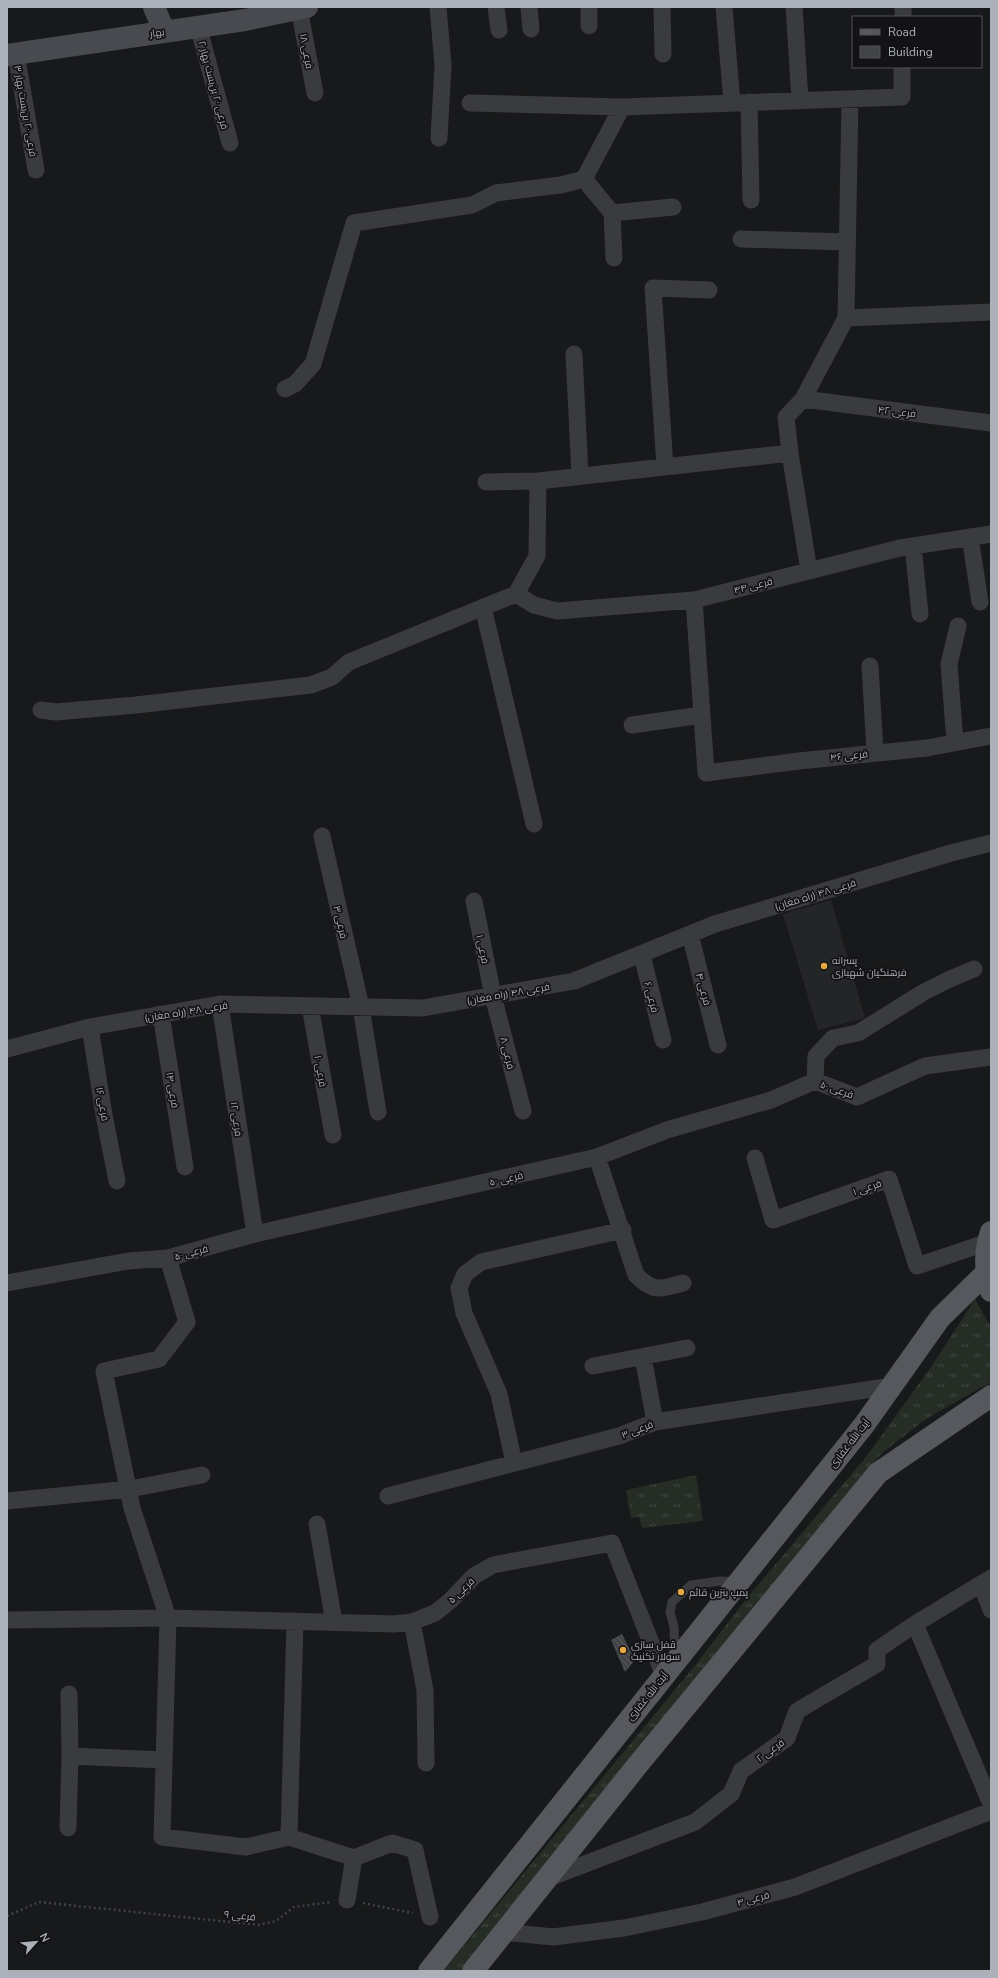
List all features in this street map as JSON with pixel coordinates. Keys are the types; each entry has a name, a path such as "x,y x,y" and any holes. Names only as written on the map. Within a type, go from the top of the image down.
{"main road":[{"path":"988,1282 985,1257 989,1237"},
{"name":"آیت الله غفاری","path":"428,1971 864,1425 940,1318 988,1282"},
{"path":"473,1971 636,1766 878,1473 991,1396"}],"street":[{"path":"154,7 164,31"},
{"path":"438,7 443,66 439,138"},
{"path":"496,7 499,30"},
{"path":"529,7 531,30"},
{"path":"589,7 589,26"},
{"path":"662,7 663,54"},
{"path":"724,7 740,103 751,200"},
{"path":"794,7 800,100"},
{"name":"بهار","path":"12,54 245,20 303,8"},
{"name":"فرعی ۱۸","path":"303,8 315,93"},
{"name":"فرعی ۲۰ بن‌بست بهار ۲","path":"198,26 230,143"},
{"name":"فرعی ۲۰ بن‌بست بهار ۳","path":"12,54 36,170"},
{"path":"470,103 622,107 902,97 902,68"},
{"path":"809,571 790,453 786,417 803,399 846,318 850,99"},
{"path":"285,389 295,384 313,364 354,223 472,205 496,193 561,185 584,179 622,107"},
{"path":"584,179 612,213 614,258"},
{"path":"612,213 673,207"},
{"path":"741,239 847,242"},
{"path":"665,467 653,288 709,290"},
{"path":"846,318 991,312"},
{"path":"574,354 580,476"},
{"name":"فرعی ۴۲","path":"803,399 991,423"},
{"path":"486,482 538,481 790,453"},
{"path":"41,710 56,712 136,705 311,685 332,677 349,662 516,594 537,556 538,481"},
{"name":"فرعی ۴۴","path":"516,594 534,605 557,611 694,600 913,546 991,534"},
{"path":"970,537 980,602"},
{"path":"913,546 920,614"},
{"path":"632,725 702,715 694,600"},
{"path":"483,607 534,824"},
{"path":"954,742 948,664 958,626"},
{"path":"870,666 875,752"},
{"name":"فرعی ۴۶","path":"702,715 706,773 875,752 927,748 991,736"},
{"name":"فرعی ۳","path":"322,836 361,1007 378,1112"},
{"name":"فرعی ۴۸ (راه مغان)","path":"7,1049 90,1027 220,1004 423,1008 574,981 731,919 951,853 991,843"},
{"name":"فرعی ۱","path":"474,902 493,996"},
{"name":"فرعی ۴","path":"690,934 718,1045"},
{"name":"فرعی ۶","path":"642,955 663,1040"},
{"path":"815,1082 816,1056 833,1038 858,1033 924,992 974,969"},
{"name":"فرعی ۸","path":"493,996 523,1111"},
{"name":"فرعی ۱۲","path":"220,1004 255,1234"},
{"name":"فرعی ۱۰","path":"310,1006 333,1136"},
{"name":"فرعی ۱۴","path":"161,1014 185,1167"},
{"name":"فرعی ۱۶","path":"90,1027 104,1115 118,1181"},
{"name":"فرعی ۵۰","path":"7,1283 128,1261 168,1258 255,1234 597,1157 667,1130 771,1100 815,1082 857,1097 925,1066 991,1057"},
{"path":"597,1157 636,1275 647,1286 659,1290 683,1283"},
{"name":"فرعی ۱","path":"755,1158 773,1220 889,1179 917,1266 989,1237"},
{"path":"514,1463 499,1394 464,1313 459,1288 464,1274 481,1262 622,1230"},
{"path":"168,1258 187,1322 159,1359 104,1371 130,1489 132,1508 168,1618 162,1837 246,1847 289,1837 354,1858 392,1843 415,1850 430,1917"},
{"path":"593,1366 687,1348"},
{"path":"643,1357 655,1422"},
{"name":"فرعی ۳","path":"388,1496 619,1436 655,1422 892,1386"},
{"path":"7,1502 130,1489 202,1475"},
{"path":"317,1524 334,1622"},
{"name":"فرعی ۵","path":"7,1620 168,1618 334,1622 412,1622 435,1613 451,1600 474,1576 493,1565 612,1543 670,1669"},
{"path":"986,1581 991,1610"},
{"name":"فرعی ۲","path":"546,1879 695,1822 731,1794 741,1771 787,1738 797,1711 877,1664 877,1650 915,1624 986,1581"},
{"path":"289,1837 295,1621"},
{"path":"412,1622 425,1690 426,1762"},
{"path":"915,1624 991,1804"},
{"path":"68,1828 70,1756 69,1694"},
{"path":"70,1756 164,1760"},
{"name":"فرعی ۴","path":"504,1932 553,1937 624,1928 702,1912 795,1887 991,1811"},
{"path":"347,1900 354,1858"}],"lane":[{"path":"670,1669 676,1646 670,1612 672,1602 691,1584 720,1581 738,1582"}],"path":[{"name":"فرعی ۹","path":"7,1916 39,1902 259,1925 276,1921 294,1907 347,1900 430,1917"}],"shaded area":[{"name":"پسرانه فرهنگیان شهبازی","path":"831,900 865,1018 818,1030 783,914"}],"green space":[{"path":"975,1299 991,1327 991,1382 926,1419 882,1453 461,1971 443,1971 696,1664 747,1598 866,1457 933,1364"},
{"path":"696,1475 703,1521 642,1528 639,1517 631,1518 626,1490"}],"building":[{"name":"قفل سازی سولار تکنیک","path":"622,1634 635,1660 625,1672 611,1640"}],"place":[{"name":"پسرانه فرهنگیان شهبازی","path":"824,966"},
{"name":"پمپ بنزین قائم","path":"681,1592"},
{"name":"قفل سازی سولار تکنیک","path":"623,1650"}]}
